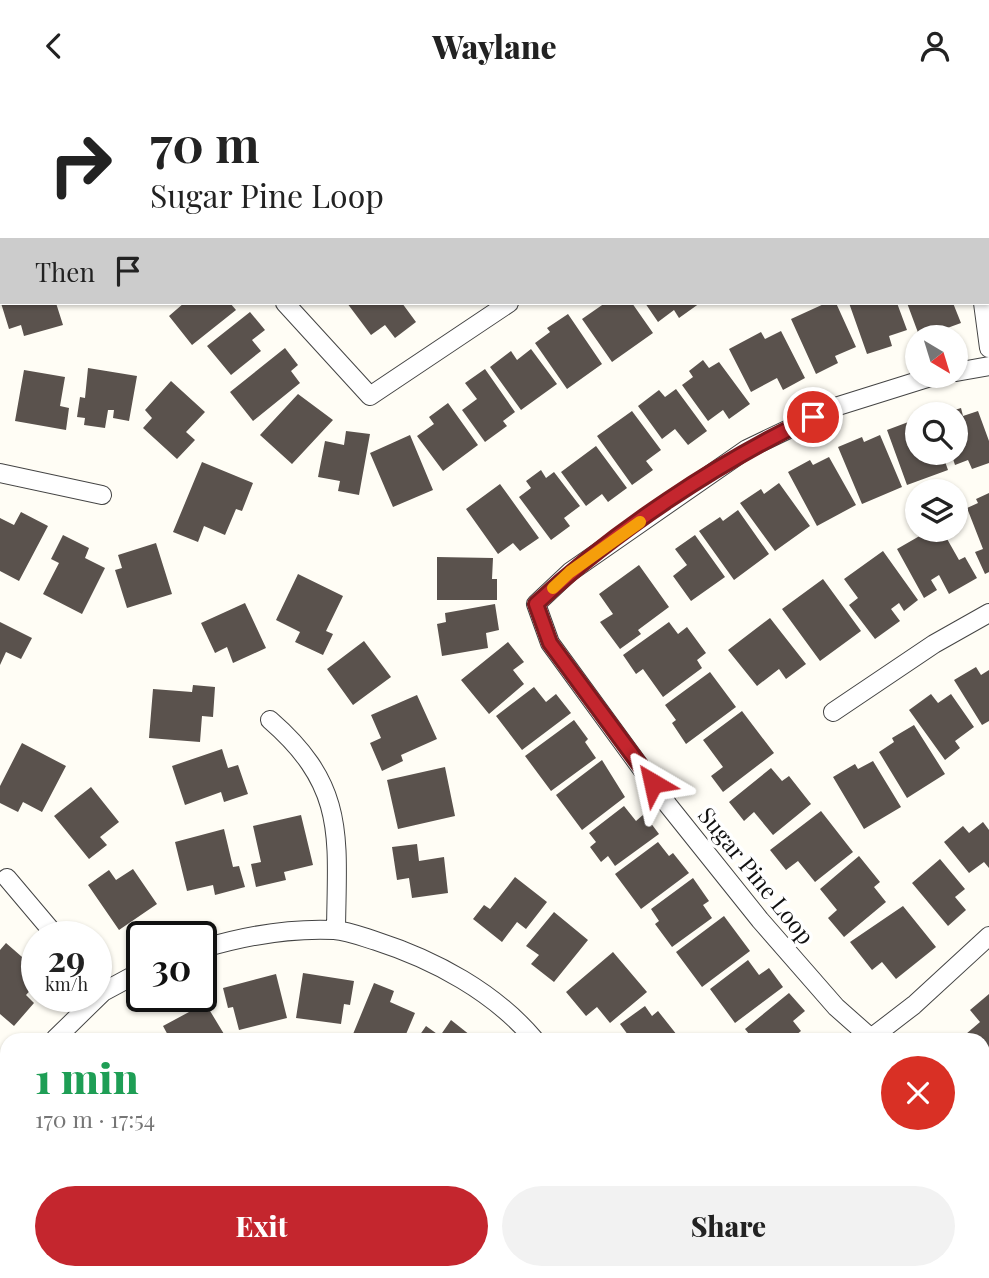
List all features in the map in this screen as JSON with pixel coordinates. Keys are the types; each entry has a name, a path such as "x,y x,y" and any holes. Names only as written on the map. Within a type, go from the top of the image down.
{"street":[{"path":"287,305 370,396 506,305"},
{"path":"983,305 989,348"},
{"path":"968,370 989,366"},
{"name":"Sugar Pine Loop","path":"866,1033 836,1007 794,959 668,805 550,643 536,604 570,572 747,449 835,407 905,385"},
{"path":"0,473 102,495"},
{"path":"833,712 934,644 989,613"},
{"path":"270,720 310,762 332,807 338,865 336,930"},
{"path":"7,878 43,921"},
{"path":"217,945 252,936 336,930 410,952 455,975 491,999 528,1033"},
{"name":"Sugar Pine Loop","path":"878,1033 914,1005 989,936"},
{"path":"60,1033 78,1012"}],"building":[{"path":"2,305 57,305 63,325 24,336 21,325 9,329"},
{"path":"182,305 232,305 236,310 192,345 169,316"},
{"path":"348,305 403,305 416,322 395,338 385,325 371,335"},
{"path":"602,305 633,305 653,333 612,362 582,319"},
{"path":"646,305 697,305 679,318 674,310 658,322"},
{"path":"822,305 837,305 856,347 835,356 838,363 816,374 791,319"},
{"path":"850,305 898,305 905,331 889,336 892,346 867,354"},
{"path":"908,305 954,305 961,323 915,325"},
{"path":"250,312 265,330 252,340 261,351 231,375 207,346"},
{"path":"568,314 602,364 567,389 535,343 550,332 547,328"},
{"path":"781,331 805,378 783,390 777,378 751,392 729,349 761,332 765,339"},
{"path":"285,348 298,365 291,371 300,383 253,421 230,392"},
{"path":"531,349 557,384 521,410 490,367 511,351 517,360"},
{"path":"703,360 709,368 719,362 750,404 729,419 723,410 708,421 682,385 693,377 689,371"},
{"path":"88,368 137,376 129,421 113,418 114,410 108,410 105,428 84,425 85,418 77,417 80,397 85,398"},
{"path":"485,369 515,412 503,421 507,426 485,442 462,410 477,399 465,383"},
{"path":"24,370 65,377 60,406 69,408 66,430 15,421"},
{"path":"171,381 205,412 186,432 195,440 177,459 143,428 152,418 145,410"},
{"path":"676,389 707,431 688,445 675,429 662,439 638,406 659,390 665,397"},
{"path":"298,394 333,420 292,464 260,435"},
{"path":"448,403 478,445 443,471 417,436 434,424 429,417"},
{"path":"632,411 661,450 646,461 653,470 632,485 597,436"},
{"path":"978,411 989,441 989,463 972,469 968,460 968,414"},
{"path":"905,423 905,465 946,465 948,470 923,479 905,480 887,430"},
{"path":"346,431 370,434 359,495 338,491 340,481 318,477 325,441 344,445"},
{"path":"410,435 433,490 393,507 370,453"},
{"path":"880,435 902,487 862,504 838,447 862,437 864,442"},
{"path":"596,446 627,488 608,502 602,494 586,506 561,472"},
{"path":"829,457 856,505 817,526 788,472 810,460 813,465"},
{"path":"202,462 253,483 242,511 236,509 225,535 204,526 198,542 173,532"},
{"path":"541,470 546,478 554,472 580,506 564,518 570,526 551,540 519,497 531,488 526,481"},
{"path":"779,483 810,526 775,551 740,503 761,489 764,494"},
{"path":"500,484 539,538 520,551 513,543 498,554 466,509"},
{"path":"989,493 989,572 985,574 975,552 983,549 968,511 968,508 978,503 976,499"},
{"path":"738,510 769,554 734,580 699,531 720,517 723,521"},
{"path":"21,512 48,526 19,581 0,571 0,518 14,525"},
{"path":"63,535 89,548 85,558 105,568 82,614 43,594 59,563 51,559"},
{"path":"695,535 725,577 691,601 673,576 687,565 675,549"},
{"path":"909,542 949,542 959,560 965,557 977,578 949,594 939,575 931,580 937,590 924,598 897,549"},
{"path":"156,543 172,594 127,608 115,570 122,568 118,555"},
{"path":"883,551 918,600 904,611 899,603 891,609 900,621 875,639 849,605 858,598 844,579"},
{"path":"437,557 493,558 492,579 497,579 497,600 437,600"},
{"path":"639,565 669,607 638,630 641,634 620,649 600,622 613,614 599,594"},
{"path":"298,574 343,596 326,631 333,634 323,655 295,642 300,632 276,620"},
{"path":"823,579 861,631 820,661 782,609"},
{"path":"245,603 266,648 233,663 227,647 215,653 201,623"},
{"path":"495,604 499,630 486,633 488,648 442,656 437,624 446,622 445,613"},
{"path":"770,618 806,664 786,679 779,669 757,686 728,650"},
{"path":"0,622 32,638 21,659 6,652 0,665"},
{"path":"669,622 678,634 687,627 706,653 697,660 702,668 663,697 643,669 636,674 623,655"},
{"path":"364,641 391,677 353,705 327,669"},
{"path":"508,642 524,662 513,670 524,684 489,714 461,680"},
{"path":"976,667 981,675 989,670 989,721 982,725 954,680"},
{"path":"710,672 736,707 686,744 672,723 676,720 665,705"},
{"path":"193,685 215,687 213,717 202,716 200,742 149,738 153,689 192,692"},
{"path":"534,687 546,702 556,694 571,713 522,750 496,716"},
{"path":"931,694 938,703 951,694 974,727 955,741 960,748 945,760 909,710"},
{"path":"417,695 437,739 401,755 403,761 382,771 370,743 381,738 371,715"},
{"path":"742,711 774,753 723,792 711,776 723,767 703,740"},
{"path":"574,720 588,739 585,742 596,758 551,791 525,756"},
{"path":"914,725 945,774 907,798 879,752 894,742 892,738"},
{"path":"22,743 66,766 42,812 23,802 18,812 0,803 0,786"},
{"path":"222,749 228,768 238,765 248,794 224,802 221,792 185,805 172,766"},
{"path":"602,760 625,797 582,830 556,795"},
{"path":"873,761 901,807 864,829 833,777 855,764 858,769"},
{"path":"445,767 455,816 398,829 387,780"},
{"path":"771,768 782,781 789,776 811,804 773,835 754,812 744,821 729,802"},
{"path":"91,787 119,822 100,837 107,845 89,859 54,816"},
{"path":"624,806 636,821 644,814 659,834 615,866 608,856 601,862 590,847 596,842 589,833"},
{"path":"821,811 853,852 815,882 798,861 786,870 770,850"},
{"path":"301,815 313,865 284,872 286,880 256,887 251,864 261,862 253,826"},
{"path":"983,822 989,830 989,868 984,862 969,873 944,842 963,826 969,833"},
{"path":"224,829 233,867 239,866 245,887 215,895 213,885 187,891 175,842"},
{"path":"658,842 669,856 673,853 689,873 641,909 615,874"},
{"path":"417,844 419,861 444,857 448,893 412,898 409,878 397,880 392,847"},
{"path":"859,856 880,882 874,887 886,902 844,937 828,918 837,910 820,889"},
{"path":"940,859 965,889 955,897 966,910 948,926 912,883"},
{"path":"133,869 157,904 132,921 126,921 126,925 119,930 88,885 109,870 116,880"},
{"path":"515,877 547,902 526,929 517,922 502,942 473,919 484,905 490,909"},
{"path":"693,878 709,901 703,905 712,918 672,947 655,924 659,921 651,909"},
{"path":"903,906 936,947 896,979 882,962 872,970 850,942"},
{"path":"554,912 588,940 554,982 531,964 539,955 526,946"},
{"path":"724,916 750,951 702,987 676,952"},
{"path":"6,943 21,956 21,1012 26,1012 14,1026 0,1014 0,950"},
{"path":"613,952 647,992 610,1023 597,1007 586,1016 566,992"},
{"path":"748,960 759,975 769,968 783,987 735,1023 710,989"},
{"path":"303,973 354,981 350,1005 344,1004 341,1024 296,1018"},
{"path":"276,974 287,1018 239,1030 233,1007 228,1008 223,988"},
{"path":"374,983 394,991 390,1002 415,1013 407,1033 353,1033"},
{"path":"789,993 805,1011 793,1021 801,1031 798,1033 748,1033 745,1029"},
{"path":"989,994 989,1033 967,1033 980,1022 970,1010"},
{"path":"645,1006 652,1016 658,1011 675,1033 627,1033 620,1024"},
{"path":"189,1012 211,1012 223,1033 167,1033 163,1026"},
{"path":"451,1020 467,1033 442,1033"},
{"path":"426,1026 436,1033 421,1033"}],"slow traffic":[{"path":"553,588 570,572 640,522"}],"route":[{"path":"653,783 550,643 536,604 570,572 675,497 747,449 813,417"}]}
